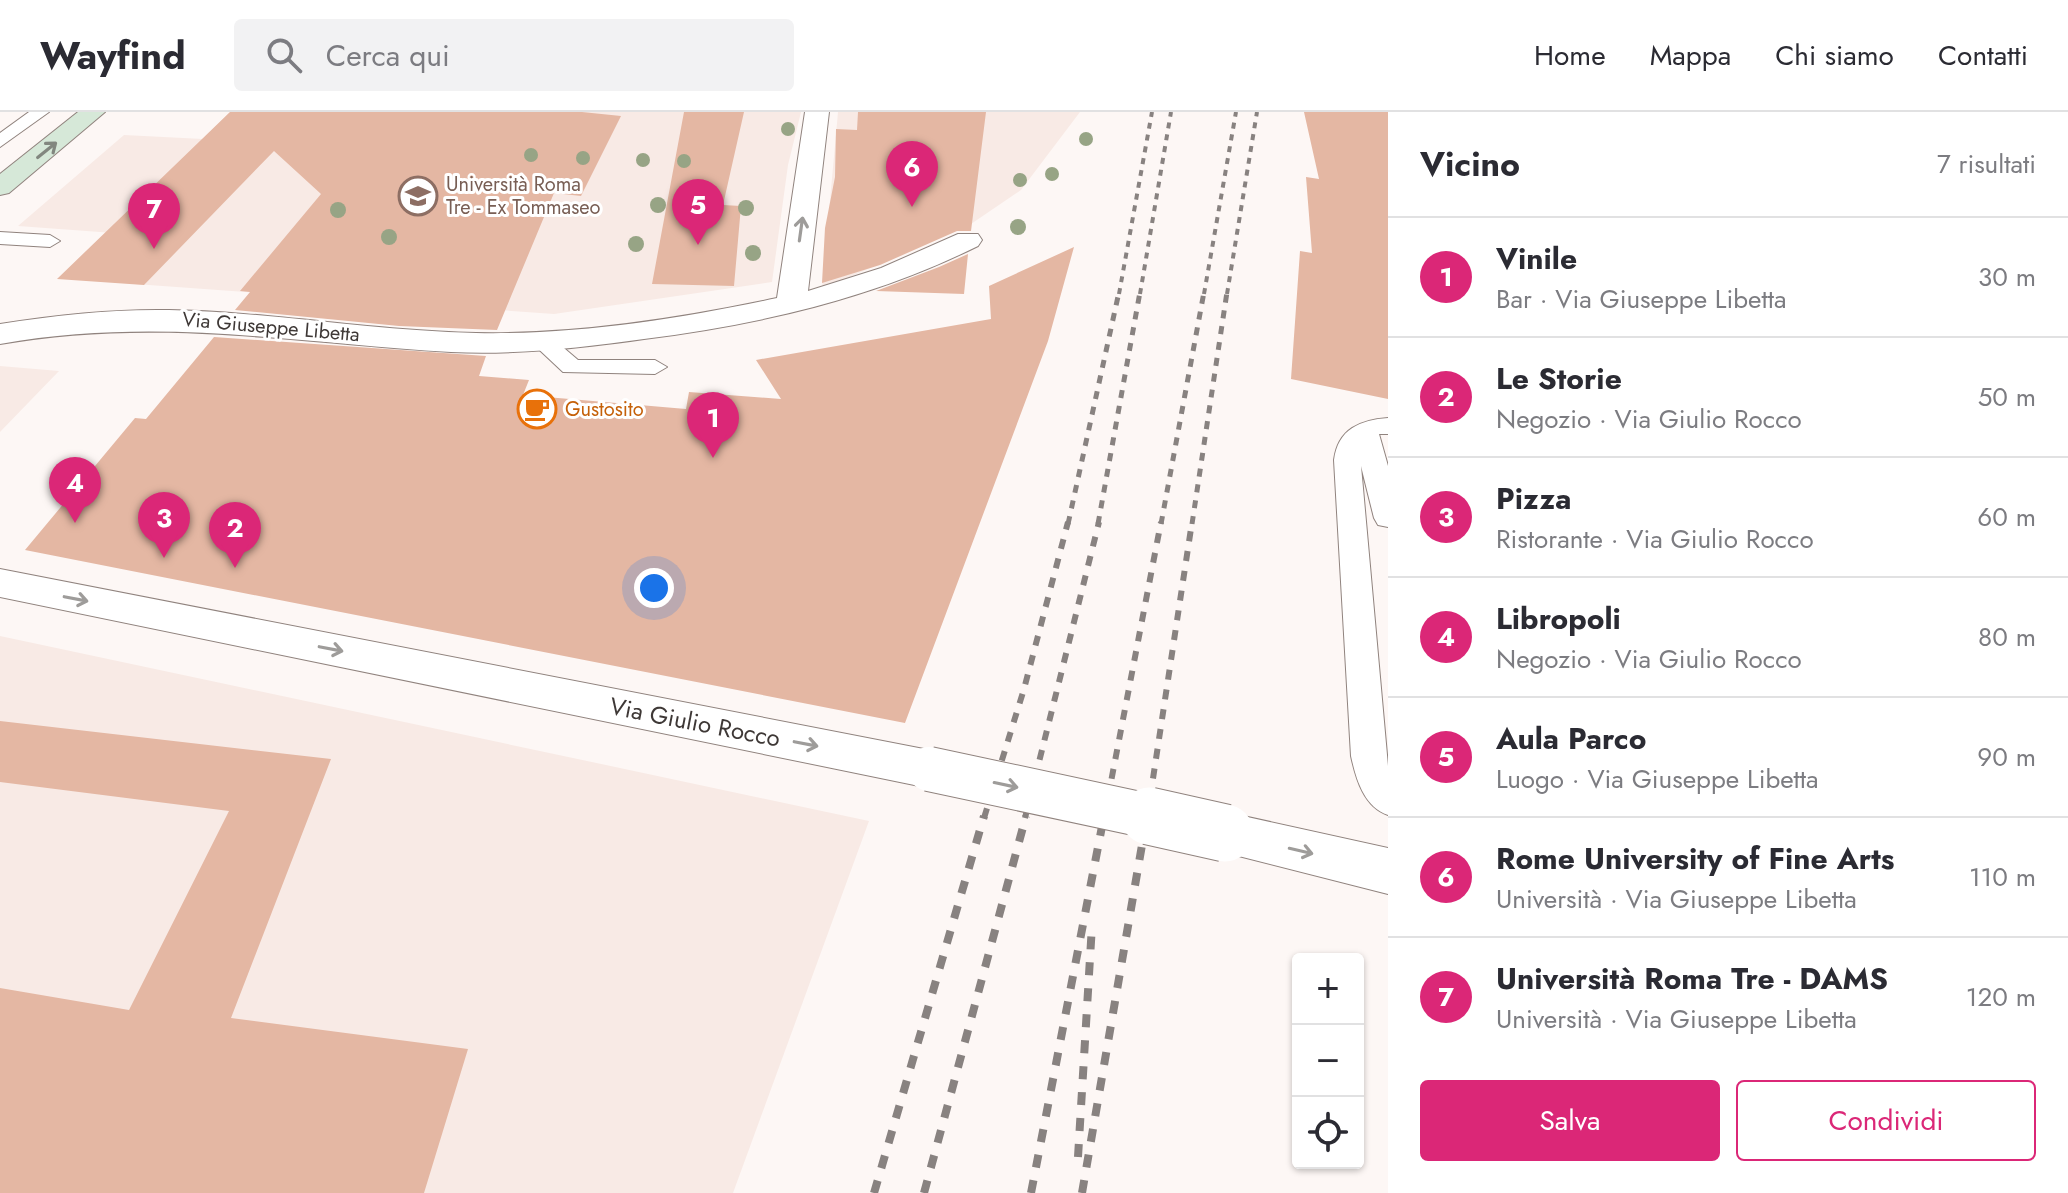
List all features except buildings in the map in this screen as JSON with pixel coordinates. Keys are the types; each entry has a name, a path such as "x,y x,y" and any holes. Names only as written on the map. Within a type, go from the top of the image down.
{"main road":[{"path":"0,187 93,112"}],"street":[{"path":"791,306 817,112"},
{"name":"Via Giuseppe Libetta","path":"0,334 67,321 159,318 451,342 543,342 721,320 791,306 883,280 968,240"},
{"name":"Via Giulio Rocco","path":"0,583 929,769 1388,871"}],"lane":[{"path":"0,142 40,112"},
{"path":"0,238 50,241"},
{"path":"543,342 572,367 655,367"},
{"path":"1388,518 1376,428 1351,440 1347,460 1368,756 1374,779 1388,800"}],"shaded area":[{"name":"Università Roma Tre - Ex Tommaseo","path":"230,112 801,112 788,165 772,282 554,314 135,284 141,235 18,226 124,135 203,139"},
{"path":"838,112 1080,112 1021,190 971,224 822,289"},
{"path":"0,366 59,371 0,432"},
{"path":"0,636 869,821 733,1193 0,1193"}],"railway":[{"path":"1119,294 1152,112"},
{"path":"1140,294 1171,112"},
{"path":"1204,294 1236,112"},
{"path":"1227,294 1257,112"},
{"path":"1068,524 1119,292"},
{"path":"1098,524 1140,292"},
{"path":"1161,524 1204,292"},
{"path":"1192,524 1227,292"},
{"path":"984,818 1024,689 1068,522"},
{"path":"1025,818 1099,522"},
{"path":"1104,818 1161,522"},
{"path":"1147,818 1192,522"},
{"path":"874,1193 984,816"},
{"path":"924,1193 1026,816"},
{"path":"1031,1193 1104,816"},
{"path":"1082,1193 1147,816"},
{"path":"1078,1157 1092,925"}],"place":[{"name":"Università Roma Tre - Ex Tommaseo","path":"418,196"},
{"name":"Rome University of Fine Arts","path":"912,207"},
{"name":"Aula Parco","path":"698,245"},
{"name":"Università Roma Tre - DAMS","path":"154,249"},
{"name":"Gustosito","path":"537,409"},
{"name":"Vinile","path":"713,458"},
{"name":"Libropoli","path":"75,523"},
{"name":"Pizza","path":"164,558"},
{"name":"Le Storie","path":"235,568"}]}
